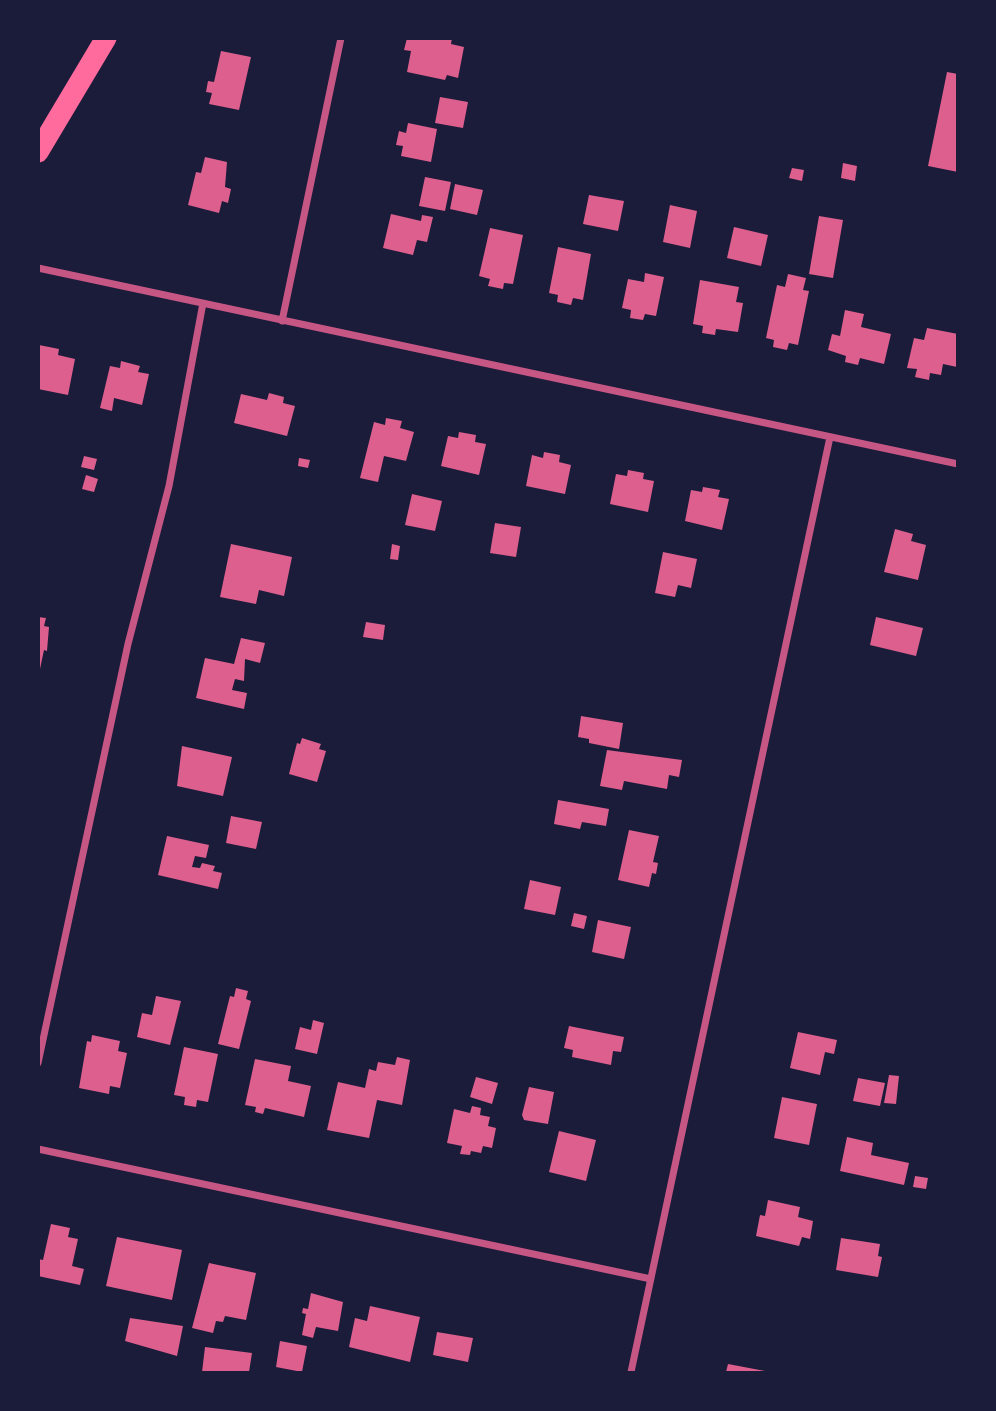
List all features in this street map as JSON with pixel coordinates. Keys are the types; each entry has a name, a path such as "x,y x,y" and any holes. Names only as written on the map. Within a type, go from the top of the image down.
{"highway":[{"path":"38,152 106,38"}],"street":[{"path":"282,321 341,38"},
{"path":"38,268 957,464"},
{"path":"38,1063 128,645 169,486 203,303"},
{"path":"631,1373 830,437"},
{"path":"38,1149 651,1279"}],"building":[{"path":"407,38 452,38 451,44 464,47 458,78 447,75 445,80 407,72 411,51 404,50"},
{"path":"221,51 251,57 239,110 209,104 212,93 206,92 208,81 214,82"},
{"path":"947,72 958,74 958,172 928,166"},
{"path":"440,97 468,102 463,128 435,123"},
{"path":"408,123 437,129 431,162 401,156 403,146 396,145 399,131 406,133"},
{"path":"205,157 227,162 225,187 231,189 228,203 222,201 219,213 188,205 196,172 201,173"},
{"path":"843,163 857,166 855,181 841,178"},
{"path":"792,168 804,170 802,181 789,178"},
{"path":"425,177 451,182 445,211 419,206"},
{"path":"455,184 483,190 477,215 450,209"},
{"path":"589,195 624,201 618,231 583,224"},
{"path":"670,205 697,211 690,248 663,242"},
{"path":"391,214 421,221 422,215 433,217 427,242 417,240 413,255 383,248"},
{"path":"819,216 843,220 833,278 809,274"},
{"path":"734,227 768,235 761,266 727,258"},
{"path":"490,228 523,235 513,284 504,283 503,289 488,286 490,279 479,276"},
{"path":"558,247 591,254 583,300 573,298 571,305 557,302 558,295 549,293"},
{"path":"645,273 664,277 656,316 645,314 643,320 630,318 631,310 622,308 628,279 644,282"},
{"path":"788,274 806,278 803,290 809,291 798,345 789,343 787,350 773,347 774,340 766,338 777,285 785,287"},
{"path":"700,280 739,287 736,302 743,303 738,332 716,329 715,335 702,333 703,326 693,324"},
{"path":"845,310 864,314 861,327 891,334 884,364 860,358 858,365 845,362 846,356 828,350 832,334 840,336"},
{"path":"927,328 958,334 957,367 943,364 941,375 930,373 929,380 915,377 917,369 907,368 914,338 924,340"},
{"path":"39,345 59,349 58,355 75,359 68,395 38,389"},
{"path":"121,361 140,366 138,372 149,374 142,405 114,398 112,411 100,408 110,366 120,368"},
{"path":"269,393 284,397 283,403 295,406 287,436 234,423 241,394 267,400"},
{"path":"386,418 402,421 400,428 414,432 406,461 384,456 378,482 360,478 374,422 385,425"},
{"path":"459,432 476,435 475,442 486,444 479,475 441,466 448,436 458,438"},
{"path":"544,452 560,455 559,462 571,465 565,494 526,486 532,455 543,458"},
{"path":"84,456 97,459 94,470 81,467"},
{"path":"299,458 310,460 308,468 298,466"},
{"path":"628,470 644,473 643,479 654,481 648,512 610,504 616,474 627,476"},
{"path":"86,475 98,479 94,492 82,489"},
{"path":"703,487 720,490 718,497 729,499 722,530 685,521 691,490 702,492"},
{"path":"412,494 442,501 435,531 405,525"},
{"path":"495,523 521,527 516,557 490,553"},
{"path":"895,529 913,534 911,541 926,545 918,580 884,572"},
{"path":"231,544 292,557 284,596 259,590 256,604 220,597"},
{"path":"392,544 400,546 398,560 390,559"},
{"path":"663,552 697,559 691,588 678,585 675,597 655,593"},
{"path":"38,617 46,618 44,626 49,627 47,651 44,650 40,669"},
{"path":"876,617 923,628 916,656 870,645"},
{"path":"366,622 385,625 383,640 363,637"},
{"path":"241,638 265,643 260,663 245,659 244,681 235,679 232,690 247,693 244,709 196,698 205,658 234,664"},
{"path":"581,716 623,723 619,749 589,743 589,739 578,737"},
{"path":"302,738 321,744 319,749 326,751 317,782 289,774 297,743 300,744"},
{"path":"182,746 232,757 223,796 177,786"},
{"path":"607,750 682,760 679,777 669,775 667,789 624,781 622,790 600,786"},
{"path":"558,800 609,809 606,826 582,822 580,829 554,824"},
{"path":"231,816 262,822 256,849 226,843"},
{"path":"629,830 659,836 653,862 658,863 656,874 652,873 649,887 618,880"},
{"path":"167,836 209,845 206,858 195,856 192,867 200,868 202,863 215,866 213,871 222,873 218,889 158,875"},
{"path":"530,880 561,887 555,915 524,909"},
{"path":"574,913 587,916 584,929 571,926"},
{"path":"598,920 631,927 624,959 592,952"},
{"path":"236,988 248,991 246,999 251,1001 239,1049 218,1044 230,996 234,997"},
{"path":"156,996 181,1001 170,1045 137,1037 142,1013 152,1015"},
{"path":"313,1020 324,1023 317,1054 295,1049 300,1027 311,1030"},
{"path":"569,1026 624,1037 621,1052 613,1051 611,1065 572,1057 573,1050 564,1048"},
{"path":"798,1032 837,1040 834,1054 825,1052 820,1075 790,1068"},
{"path":"92,1035 120,1041 118,1051 127,1053 120,1088 110,1086 109,1094 79,1088 87,1041 91,1042"},
{"path":"184,1047 218,1054 208,1102 197,1100 196,1107 184,1105 185,1097 174,1095"},
{"path":"397,1057 410,1060 402,1105 377,1100 369,1138 327,1130 338,1082 365,1088 369,1069 376,1071 378,1062 395,1065"},
{"path":"255,1059 291,1066 288,1081 311,1086 304,1117 265,1108 263,1114 255,1112 256,1107 245,1105"},
{"path":"889,1075 899,1076 896,1104 884,1103"},
{"path":"476,1077 498,1083 492,1104 470,1097"},
{"path":"858,1078 885,1083 880,1106 853,1101"},
{"path":"529,1087 554,1092 548,1124 524,1120 522,1115"},
{"path":"782,1097 817,1104 809,1145 774,1138"},
{"path":"472,1106 481,1108 480,1115 490,1117 488,1126 496,1128 492,1148 483,1146 481,1153 471,1151 470,1155 460,1154 462,1146 447,1143 454,1109 470,1113"},
{"path":"559,1131 596,1140 586,1181 549,1172"},
{"path":"847,1137 873,1143 871,1155 909,1163 904,1185 840,1171"},
{"path":"915,1176 928,1178 926,1189 913,1187"},
{"path":"768,1200 800,1207 798,1217 813,1221 810,1239 802,1237 799,1246 756,1236 760,1215 765,1216"},
{"path":"51,1224 70,1228 68,1237 78,1239 72,1266 84,1269 80,1285 38,1276 38,1259 43,1260"},
{"path":"117,1237 182,1250 172,1300 106,1286"},
{"path":"841,1238 880,1244 878,1256 882,1257 878,1277 836,1270"},
{"path":"209,1263 256,1273 246,1320 225,1316 223,1322 216,1321 213,1333 192,1328"},
{"path":"311,1293 343,1302 338,1331 316,1327 313,1338 302,1335 306,1314 302,1313 303,1308 308,1309"},
{"path":"370,1306 420,1317 410,1362 349,1347 355,1318 367,1321"},
{"path":"130,1318 183,1326 177,1356 125,1341"},
{"path":"437,1332 473,1338 468,1362 433,1355"},
{"path":"280,1341 307,1346 302,1372 276,1367"},
{"path":"205,1347 252,1353 249,1372 202,1372"},
{"path":"728,1364 765,1371 765,1372 726,1372"}]}
